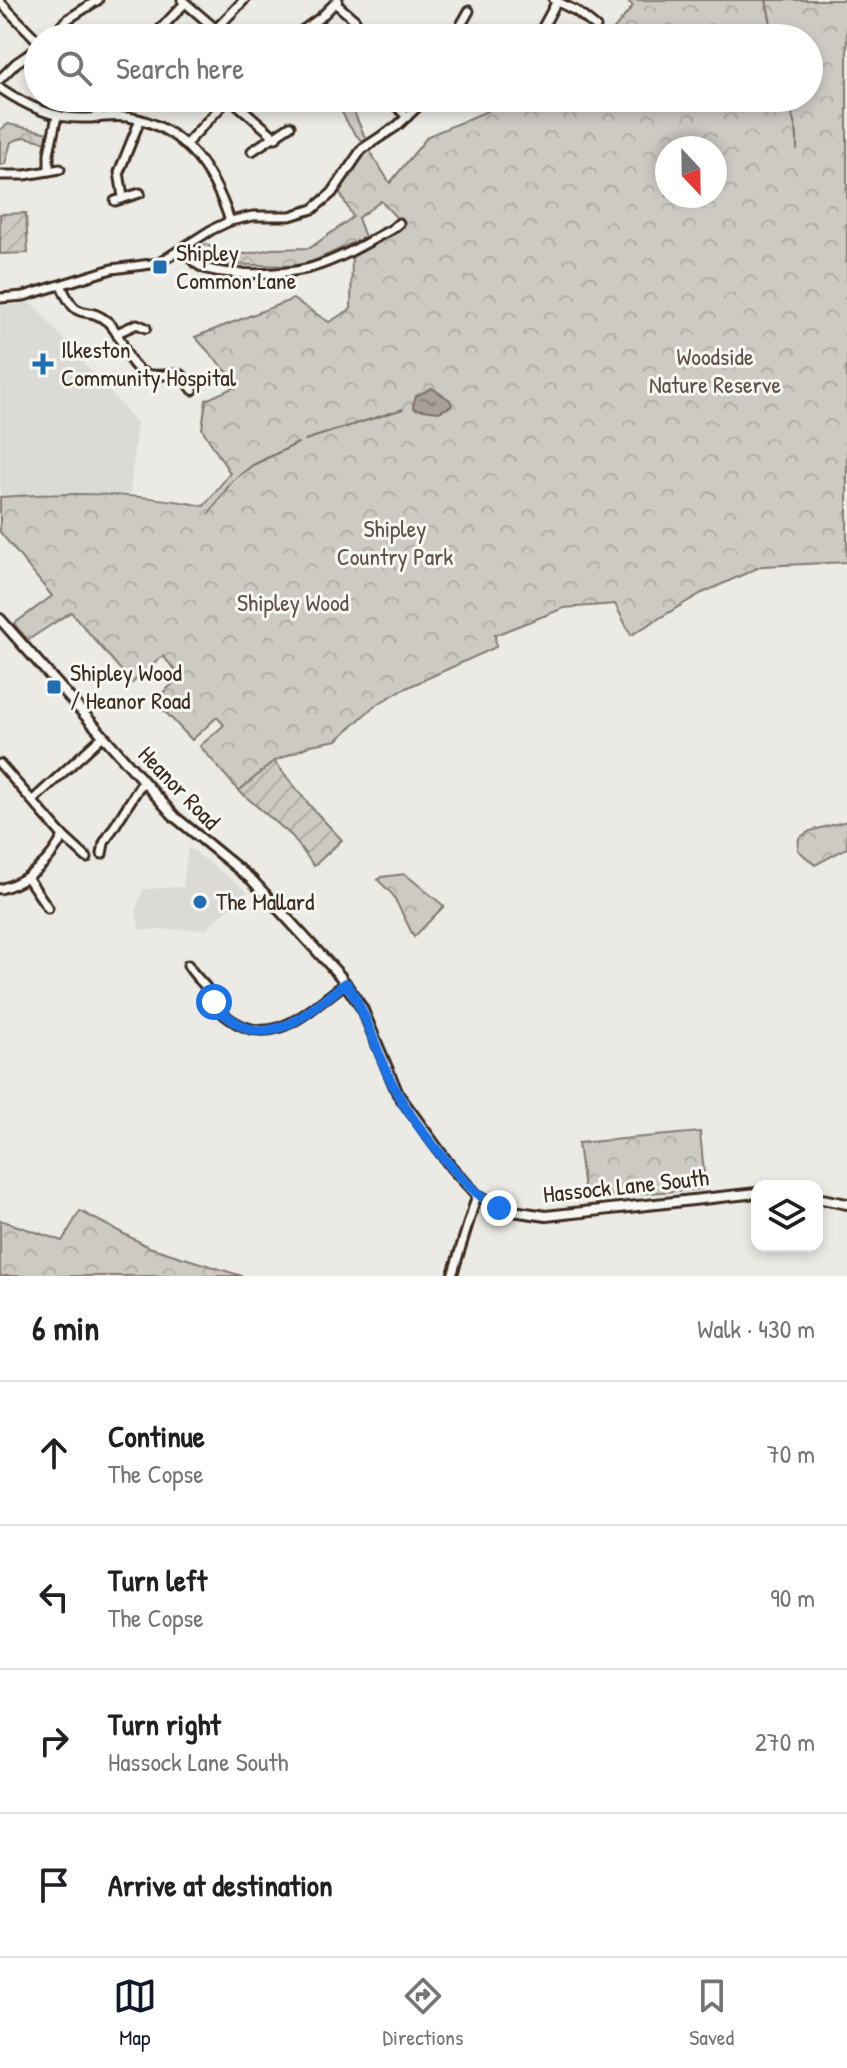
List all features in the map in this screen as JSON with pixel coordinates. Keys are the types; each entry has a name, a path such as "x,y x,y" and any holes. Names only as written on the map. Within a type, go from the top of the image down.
{"main road":[{"name":"Heanor Road","path":"2,625 193,834 260,888 339,974"},
{"name":"Hassock Lane South","path":"339,974 362,1008 398,1094 451,1167 477,1195 506,1210 546,1216 751,1194"},
{"path":"823,1199 847,1204"}],"street":[{"path":"63,24 98,0"},
{"path":"221,24 244,0"},
{"path":"164,24 183,1 210,24"},
{"path":"544,24 555,1 589,24"},
{"path":"0,2 24,27"},
{"path":"311,24 337,2 357,24"},
{"path":"463,24 469,11"},
{"path":"0,79 24,58"},
{"path":"0,88 24,102"},
{"path":"46,112 57,116 121,117 140,120 162,130 185,145 212,175 230,221"},
{"path":"98,112 98,118"},
{"path":"185,145 217,112"},
{"path":"246,112 276,138"},
{"path":"402,112 407,117"},
{"path":"0,298 24,296 112,269 159,263 230,221 253,216 290,216 313,209 332,193 362,149 412,112"},
{"path":"49,171 49,153 57,116"},
{"path":"140,120 119,172 119,199 140,193"},
{"path":"252,151 290,126"},
{"path":"1,165 1,175 25,175 60,169"},
{"path":"184,249 195,264 208,269 293,271 318,266 399,223"},
{"path":"61,285 73,308 103,318 117,333 129,357 145,374 188,374 193,390"},
{"path":"117,333 137,324 146,328"},
{"path":"33,800 103,736"},
{"path":"0,764 63,836 87,858"},
{"path":"102,854 104,843 143,781"},
{"path":"0,889 27,877 55,850 63,836"},
{"path":"27,877 48,908"},
{"path":"188,965 192,979 208,990 218,1010 257,1031 289,1025 346,983"},
{"path":"452,1276 477,1195"}],"shaded area":[{"name":"Ilkeston Community Hospital","path":"32,303 137,423 130,494 53,493 0,497 0,306"},
{"path":"188,847 247,891 207,929 139,930 136,909 143,889 183,887"}],"green space":[{"path":"627,0 847,0 847,562 762,566 700,594 631,635 615,604 564,608 495,635 496,647 374,706 337,740 311,745 274,761 239,791 200,746 224,725 217,717 192,740 154,700 181,677 163,656 132,683 71,612 28,640 14,624 52,596 0,532 0,497 102,494 204,506 230,473 202,429 206,400 239,385 195,337 293,299 329,322 351,309 352,255 404,226 381,201 358,218 365,237 312,262 294,266 208,264 198,260 195,250 206,244 217,251 246,254 271,249 310,248 353,217 339,191 369,150 390,183 428,136 485,112 823,112 823,24 618,24 633,6"},
{"path":"342,112 354,112 366,140 363,142"},
{"path":"8,124 49,133 47,142 24,137 11,142 5,164 0,165 0,130"},
{"path":"26,213 28,253 0,254 0,214"},
{"path":"274,761 342,840 314,866 292,836 239,791"},
{"path":"847,821 847,848 815,865 798,850 799,838 810,831"},
{"path":"405,874 444,906 414,937 393,895 378,880"},
{"path":"700,1132 705,1183 701,1184 701,1189 585,1198 578,1143"},
{"path":"80,1211 149,1247 242,1276 0,1276 0,1220 62,1241"}],"water":[{"path":"432,388 450,400 452,406 439,412 415,409 416,396"}],"waterway":[{"path":"766,0 771,24"},
{"path":"791,112 797,149"},
{"path":"305,440 403,409"},
{"path":"209,514 232,481 253,465 298,443"}],"place":[{"name":"Shipley Common Lane","path":"160,267"},
{"name":"Ilkeston Community Hospital","path":"43,364"},
{"name":"Shipley Wood / Heanor Road","path":"54,687"},
{"name":"The Mallard","path":"200,902"}],"route":[{"path":"214,1002 218,1010 243,1027 257,1031 272,1030 289,1025 346,983 362,1008 396,1091 458,1175 487,1202 499,1208"}],"park label":[{"name":"Woodside Nature Reserve","path":"715,371"},
{"name":"Shipley Country Park","path":"395,543"},
{"name":"Shipley Wood","path":"293,603"}]}
